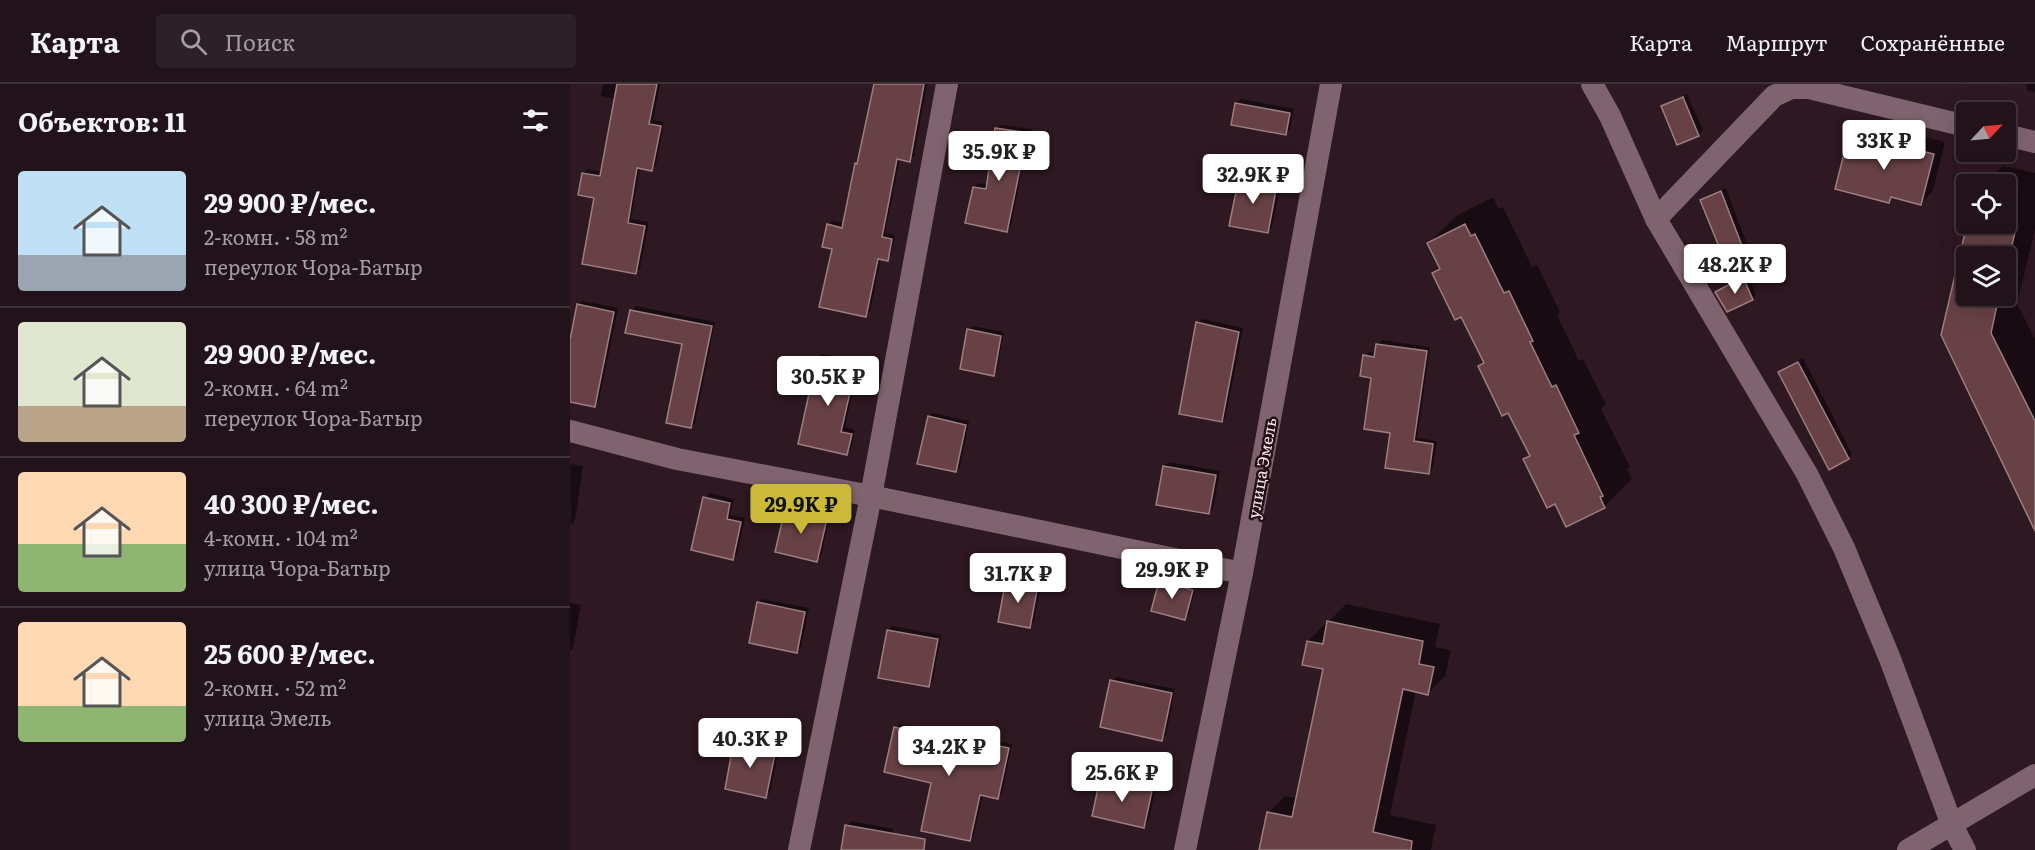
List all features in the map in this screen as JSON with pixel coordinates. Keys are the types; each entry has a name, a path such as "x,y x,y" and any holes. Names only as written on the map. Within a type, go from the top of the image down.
{"street":[{"path":"800,850 871,496 947,84"},
{"name":"улица Эмель","path":"1185,850 1242,573 1331,84"},
{"path":"1592,84 1610,116 1656,219 1807,474 1844,548 1890,659 1952,825 1965,850"},
{"path":"1656,219 1774,96 1791,88 1809,88 1956,124"},
{"path":"2016,137 2035,142"},
{"path":"570,431 677,459 871,496 1242,573"},
{"path":"1908,850 2035,775"}],"building":[{"path":"617,84 657,84 649,124 661,126 652,171 637,168 628,223 645,226 636,274 582,264 594,198 578,195 582,173 600,176"},
{"path":"874,84 924,84 910,162 897,159 882,237 892,239 888,261 878,259 866,317 819,307 832,249 822,247 827,224 842,228"},
{"path":"1683,97 1699,136 1677,145 1661,106"},
{"path":"1235,103 1290,113 1286,135 1231,125"},
{"path":"995,128 1029,133 1007,232 965,223 973,187 986,189"},
{"path":"1849,134 1934,154 1921,205 1891,197 1889,203 1835,189"},
{"path":"1239,177 1277,185 1268,233 1229,226"},
{"path":"1721,191 1752,272 1733,281 1700,200"},
{"path":"1465,224 1471,236 1475,234 1504,293 1509,291 1552,387 1556,385 1579,433 1574,435 1603,496 1600,497 1605,508 1566,527 1555,504 1547,508 1523,459 1530,456 1508,413 1502,416 1478,366 1484,363 1461,317 1455,320 1432,273 1440,269 1427,243"},
{"path":"1965,234 2015,234 2012,246 1962,246"},
{"path":"1956,271 1956,306 1997,306 1991,333 2035,421 2035,531 1941,335"},
{"path":"1743,277 1753,300 1727,312 1715,292"},
{"path":"577,304 614,312 595,407 570,402 570,340"},
{"path":"630,310 712,326 691,428 666,423 682,344 625,333"},
{"path":"1196,322 1239,332 1222,422 1179,414"},
{"path":"967,329 1001,336 994,376 960,369"},
{"path":"1376,344 1427,351 1414,441 1433,444 1429,474 1385,468 1390,433 1364,429 1371,378 1360,376 1363,355 1374,357"},
{"path":"817,357 856,366 841,432 852,434 847,455 798,444"},
{"path":"1798,362 1849,459 1829,470 1778,372"},
{"path":"928,416 966,425 956,472 917,464"},
{"path":"1163,466 1216,475 1209,514 1156,505"},
{"path":"703,497 730,503 727,519 741,522 733,560 691,550"},
{"path":"785,509 827,519 817,562 775,552"},
{"path":"1006,579 1038,585 1030,628 998,622"},
{"path":"1159,581 1193,590 1185,620 1151,611"},
{"path":"757,602 805,612 797,653 749,643"},
{"path":"1327,621 1423,641 1419,664 1434,667 1428,695 1403,689 1373,832 1412,841 1411,850 1259,850 1267,812 1292,817 1323,669 1302,665 1307,641 1323,644"},
{"path":"887,630 938,639 929,687 878,678"},
{"path":"1110,680 1172,693 1162,741 1100,727"},
{"path":"894,727 951,740 951,736 1009,748 998,799 980,795 970,841 921,831 931,783 884,772"},
{"path":"734,740 776,749 766,798 725,789"},
{"path":"1100,779 1152,791 1144,828 1092,816"},
{"path":"845,825 925,839 924,850 841,850"}]}
